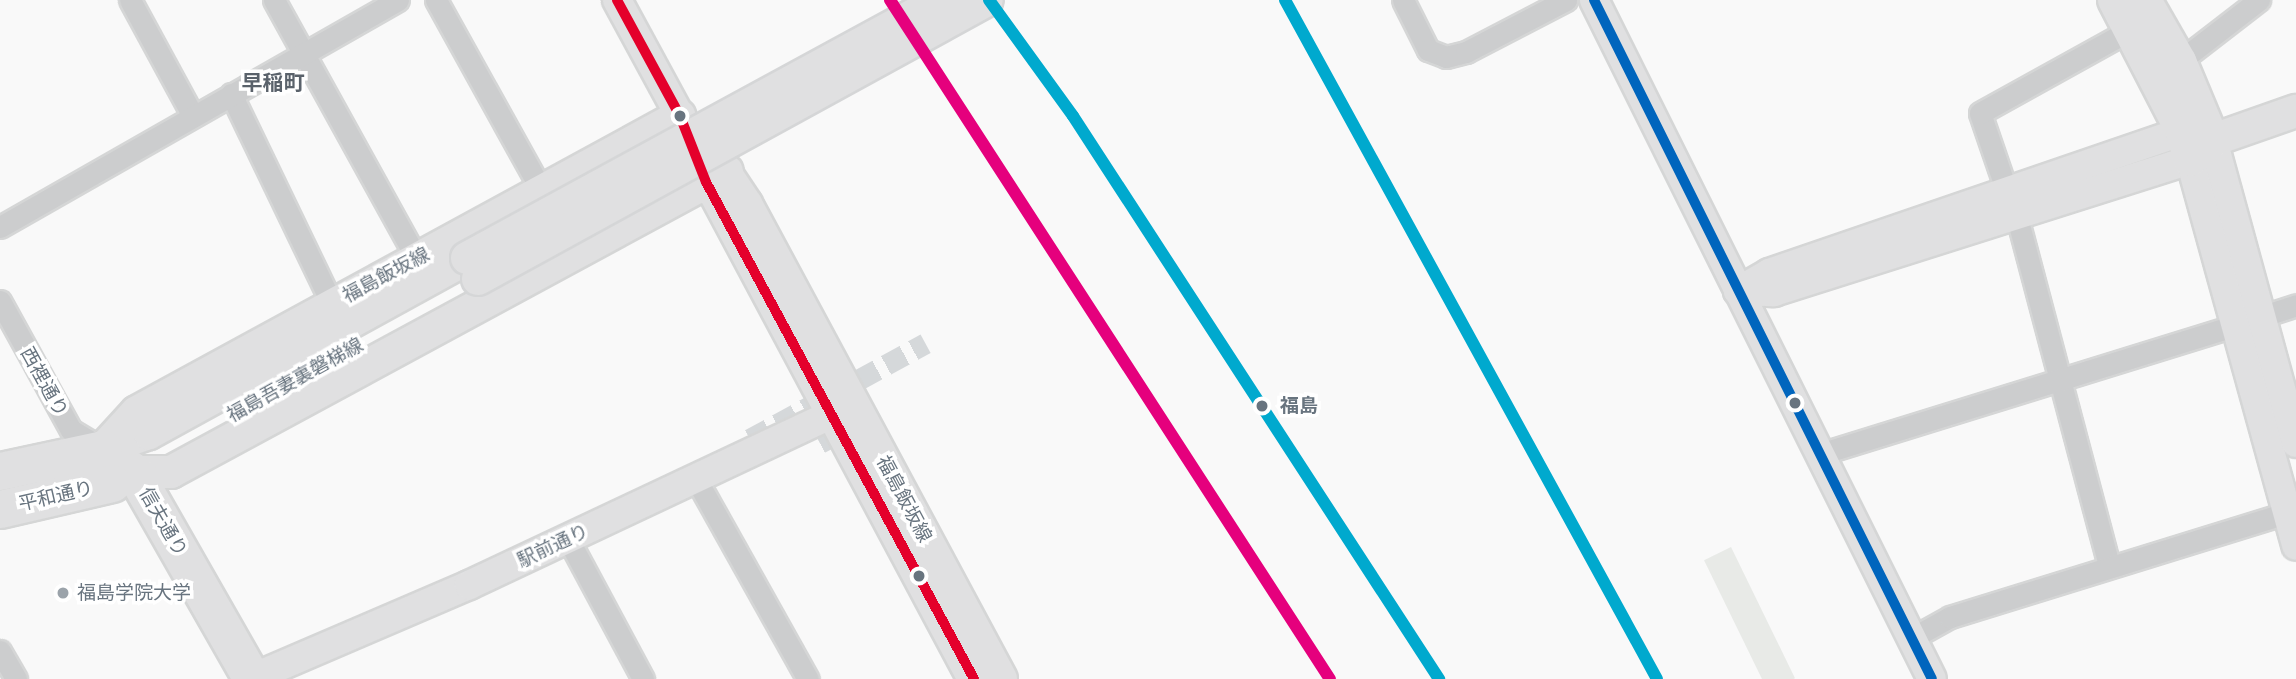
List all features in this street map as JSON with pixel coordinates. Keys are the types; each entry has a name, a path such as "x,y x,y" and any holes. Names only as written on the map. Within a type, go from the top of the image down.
{"highway":[{"name":"信夫通り","path":"103,449 251,679"},
{"name":"平和通り","path":"0,471 103,449"},
{"name":"信夫通り","path":"123,478 223,679"},
{"name":"平和通り","path":"0,509 123,478"}],"main road":[{"path":"473,268 941,0"},
{"path":"473,268 987,0"},
{"path":"2114,0 2195,144"},
{"path":"2145,0 2179,61 2195,144"},
{"path":"2195,144 2296,111"},
{"name":"福島飯坂線","path":"103,449 137,412 680,116 717,176 842,411 974,679"},
{"path":"123,478 171,472 717,176"},
{"name":"福島吾妻裏磐梯線","path":"103,449 149,433 473,268"},
{"name":"福島吾妻裏磐梯線","path":"123,478 473,268"},
{"name":"福島飯坂線","path":"842,411 1000,679"}],"street":[{"path":"130,0 193,116"},
{"path":"275,0 416,259"},
{"path":"0,226 398,0"},
{"path":"436,0 542,191"},
{"path":"617,0 680,116"},
{"path":"1403,0 1428,50 1446,57 1466,52 1566,0"},
{"path":"1594,0 1932,679"},
{"path":"2179,61 2259,0"},
{"path":"2109,565 2012,205 1980,113 2130,30"},
{"path":"232,94 332,304"},
{"path":"1738,291 1774,292 2012,205 2195,144"},
{"path":"2195,144 2260,317 2296,443"},
{"path":"2195,144 2233,326 2292,511 2296,546"},
{"name":"西裡通り","path":"0,301 71,430 103,449"},
{"path":"2260,317 2296,305"},
{"path":"1820,454 2233,326"},
{"name":"駅前通り","path":"251,679 568,539 842,411"},
{"path":"696,479 808,679"},
{"path":"1912,638 1950,617 2109,565 2292,511"},
{"path":"568,539 643,679"},
{"path":"0,650 16,679"}],"shaded area":[{"path":"1731,547 1795,678 1762,679 1704,560"}],"tunnel":[{"path":"750,439 926,343"},
{"path":"820,443 830,438"}],"railway":[{"path":"890,0 1122,356"},
{"path":"989,0 1073,116 1196,308"},
{"path":"1213,333 1308,476"},
{"path":"1140,384 1330,679"}],"transit line":[{"path":"617,0 680,116 706,182 974,679"},
{"path":"890,0 1330,679"},
{"path":"989,0 1073,116 1439,679"},
{"path":"1285,0 1657,679"},
{"path":"1594,0 1932,679"}],"place":[{"name":"福島","path":"1262,406"},
{"name":"福島学院大学","path":"63,593"}],"district":[{"name":"早稲町","path":"273,83"}]}
